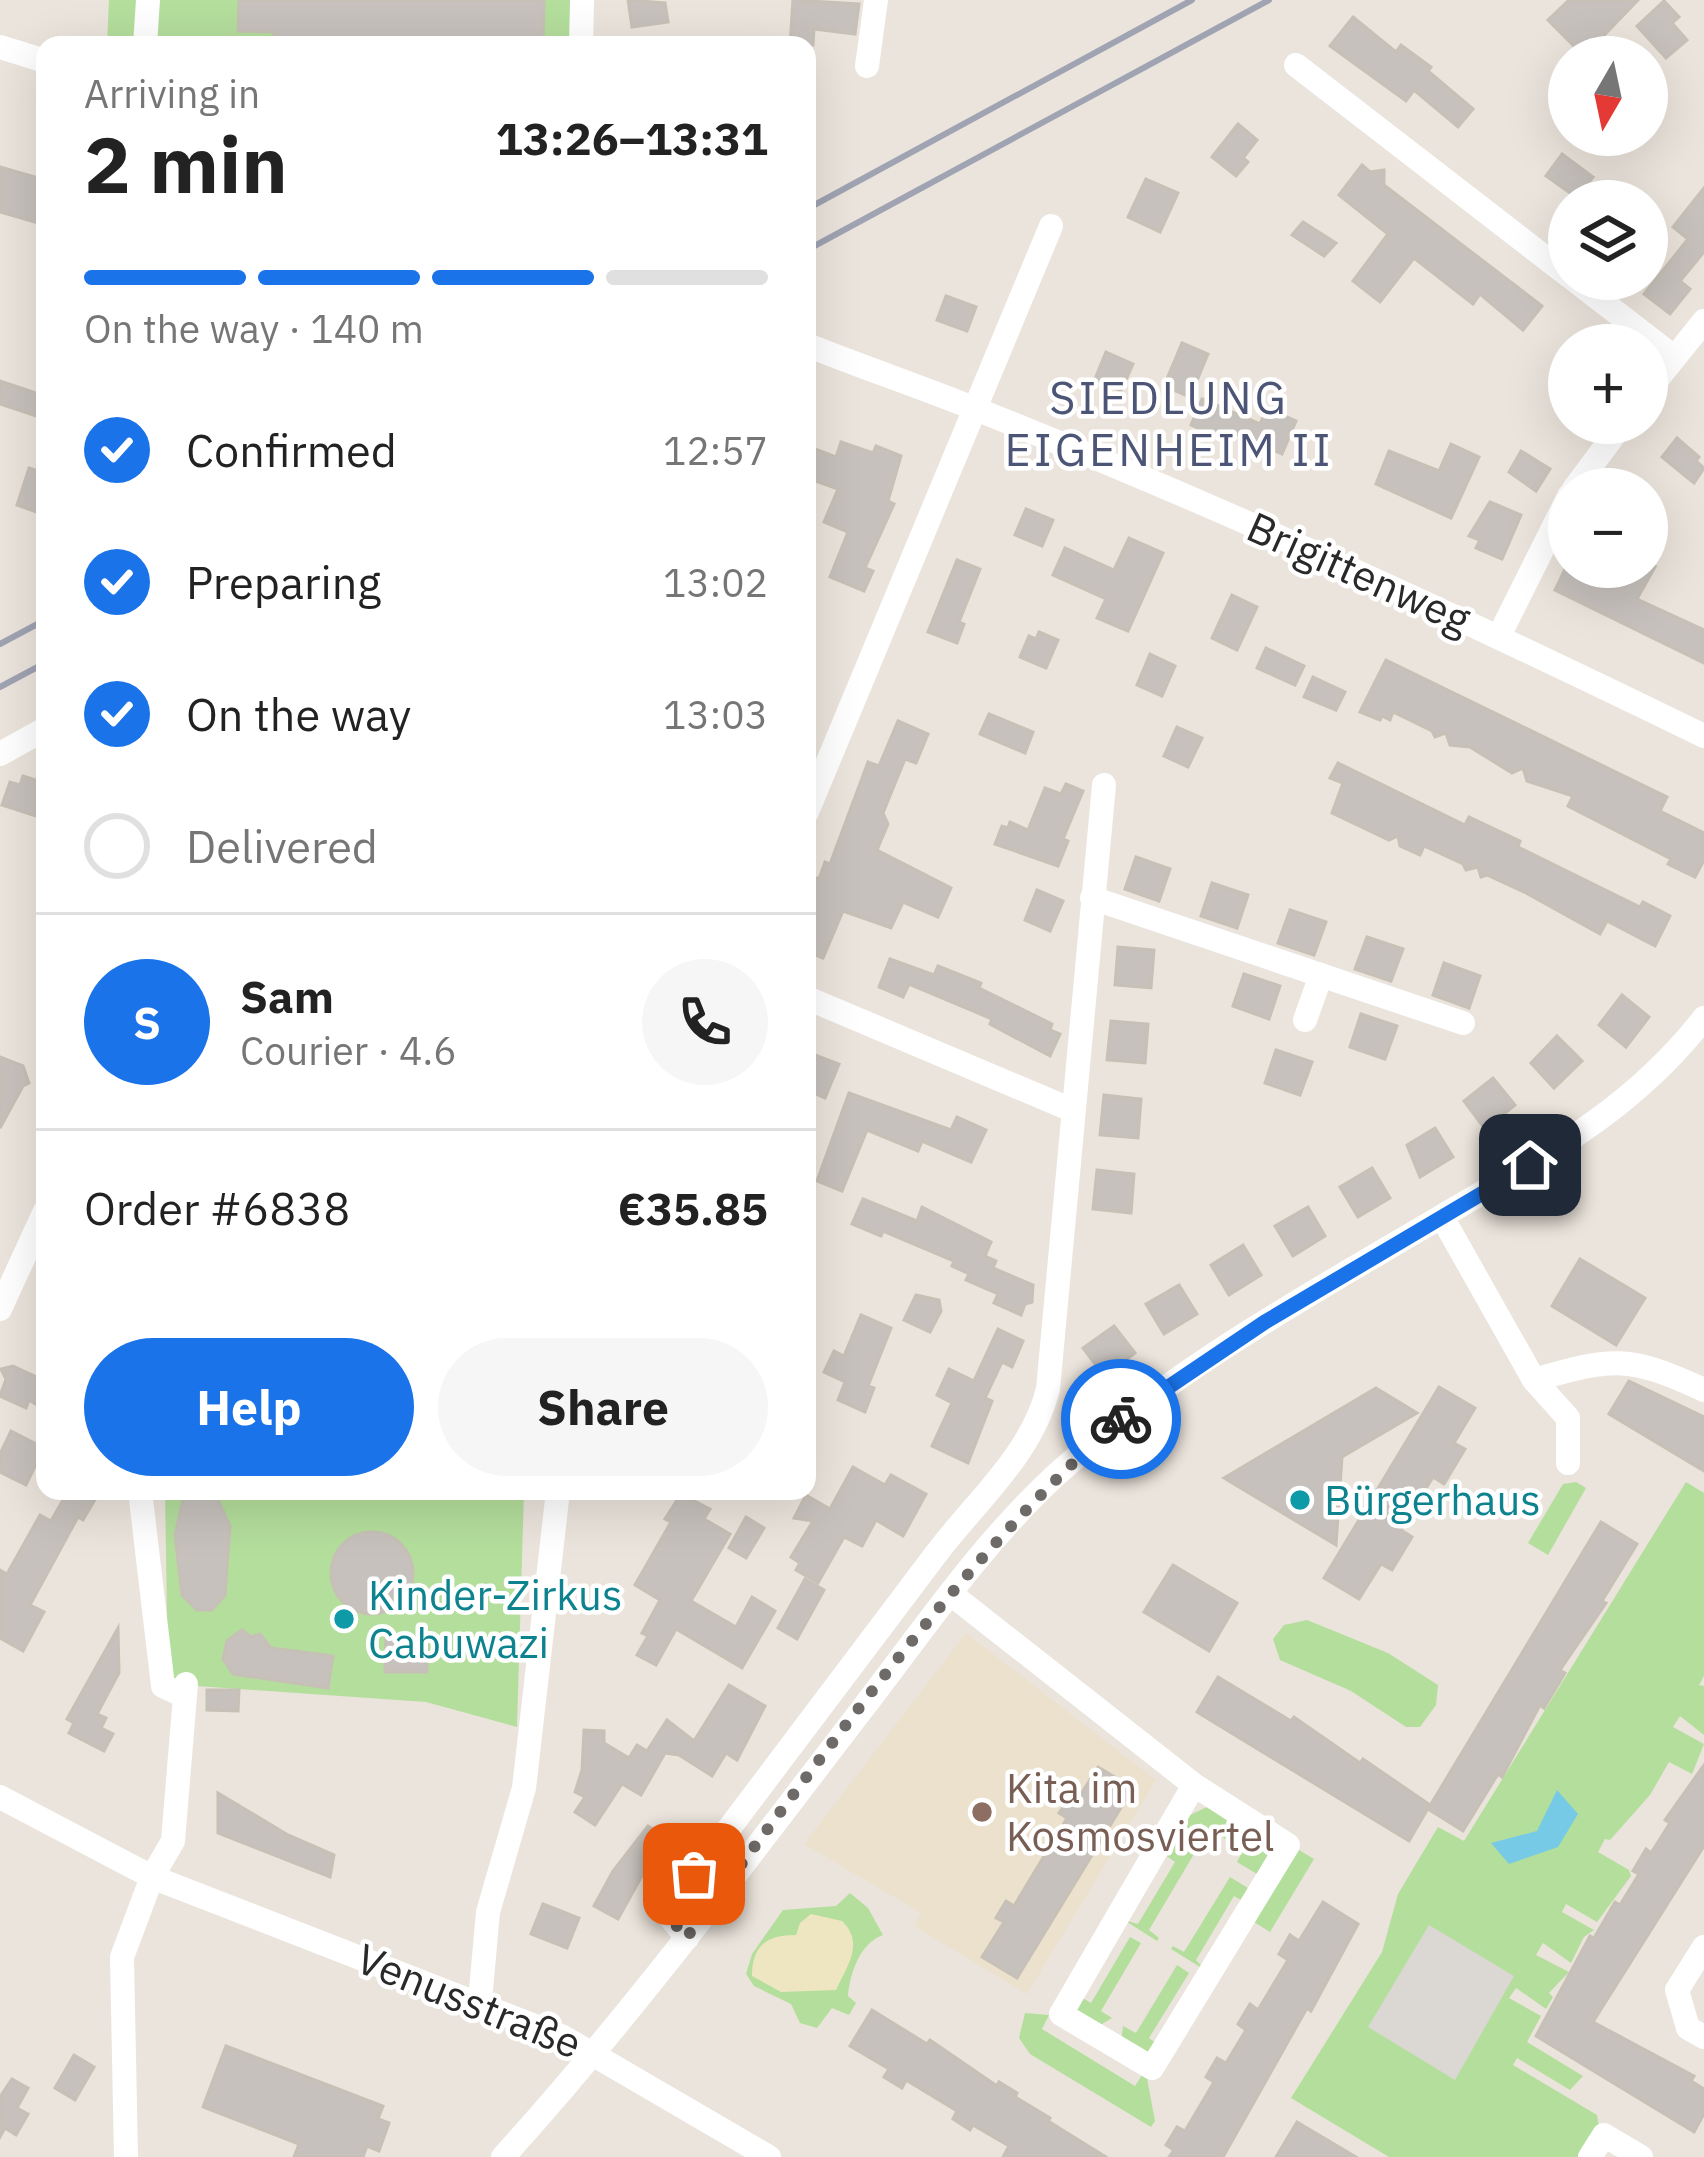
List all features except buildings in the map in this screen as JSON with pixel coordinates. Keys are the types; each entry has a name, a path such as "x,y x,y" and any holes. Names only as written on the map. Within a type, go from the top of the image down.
{"street":[{"path":"146,36 148,0"},
{"path":"580,36 581,0"},
{"path":"867,66 876,0"},
{"path":"0,47 36,58"},
{"path":"1296,65 1548,260"},
{"path":"816,791 1052,226"},
{"path":"1600,300 1674,357"},
{"path":"1668,365 1704,321"},
{"name":"Brigittenweg","path":"819,350 977,409 1237,518 1499,636 1704,736"},
{"path":"1499,636 1548,540"},
{"path":"0,754 36,734"},
{"path":"686,1938 666,1912 952,1533 1028,1440 1041,1415 1048,1389 1104,785"},
{"path":"1092,898 1462,1023"},
{"path":"1306,1020 1321,975"},
{"path":"816,1002 1072,1109"},
{"path":"503,2157 598,2053 951,1594 1052,1479 1128,1412 1265,1322 1629,1100 1704,1018"},
{"path":"1442,1216 1534,1380 1568,1418 1568,1463"},
{"path":"0,1309 36,1230"},
{"path":"1534,1380 1600,1361 1646,1363 1704,1390"},
{"path":"127,2157 122,1957 152,1877 173,1841 186,1690 163,1687 141,1500"},
{"path":"480,2002 488,1912 524,1788 557,1500"},
{"path":"952,1533 983,1556"},
{"path":"951,1594 1194,1785 1288,1845 1153,2068 1061,2014 1194,1785"},
{"name":"Venusstraße","path":"0,1797 152,1877 480,2002 598,2053 770,2157"},
{"path":"1704,1947 1677,1990 1688,2028 1704,2038"},
{"path":"1590,2157 1604,2135 1641,2157"}],"shaded area":[{"name":"Kita im Kosmosviertel","path":"966,1633 1156,1780 1027,1994 914,1926 921,1913 804,1844"},
{"path":"1429,1925 1514,1976 1455,2080 1368,2027"}],"green space":[{"path":"109,0 577,0 575,36 107,36"},
{"path":"1576,1482 1586,1488 1548,1555 1528,1543 1563,1484"},
{"path":"1686,1482 1704,1493 1704,1676 1699,1685 1704,1686 1704,1735 1680,1716 1673,1727 1704,1744 1692,1774 1669,1762 1650,1795 1610,1840 1605,1839 1598,1852 1629,1870 1631,1876 1597,1922 1566,1904 1562,1912 1594,1930 1584,1937 1571,1963 1543,1943 1536,1955 1569,1972 1549,1993 1553,1997 1546,2009 1516,1988 1509,1998 1541,2016 1527,2042 1583,2076 1570,2090 1517,2058 1513,2065 1597,2115 1599,2128 1581,2157 1389,2157 1291,2098 1382,1952 1398,1894 1438,1827 1464,1841"},
{"name":"Kinder-Zirkus Cabuwazi","path":"165,1500 524,1500 517,1727 426,1702 168,1684"},
{"path":"1307,1620 1388,1653 1438,1685 1436,1705 1420,1727 1406,1727 1351,1691 1280,1660 1273,1639 1284,1625"},
{"path":"1207,1807 1264,1841 1269,1853 1257,1874 1237,1862 1243,1850 1200,1823 1192,1834 1186,1830 1188,1816"},
{"path":"1176,1844 1194,1854 1149,1930 1157,1941 1124,1920 1138,1924 1175,1862 1164,1854"},
{"path":"1299,1850 1314,1859 1270,1932 1254,1922"},
{"path":"1230,1877 1248,1888 1246,1903 1234,1896 1196,1960 1205,1970 1171,1949 1184,1952"},
{"path":"850,1893 868,1908 883,1935 858,1960 848,1996 856,2003 849,2015 832,2008 817,2028 800,2023 791,2004 754,1986 746,1974 752,1954 783,1910 836,1906"},
{"path":"1130,1937 1141,1943 1101,2011 1112,2018 1097,2027 1077,2010 1079,1996 1091,2003"},
{"path":"1177,1965 1189,1973 1149,2038 1160,2046 1149,2054 1121,2042 1123,2026 1136,2033"},
{"path":"1025,2013 1049,2015 1042,2029 1135,2086 1142,2075 1147,2078 1155,2121 1151,2127 1030,2054 1019,2038"}],"sand":[{"path":"811,1914 842,1921 852,1938 852,1955 836,1990 781,1992 752,1976 758,1949 777,1937 796,1935 800,1923"}],"water":[{"path":"1557,1790 1578,1814 1558,1847 1509,1864 1491,1843 1537,1831"}],"railway":[{"path":"816,204 1192,0"},
{"path":"816,245 1269,0"},
{"path":"0,644 36,625"},
{"path":"0,687 36,668"}],"way so far":[{"path":"694,1874 666,1912 686,1938 951,1594 1052,1479 1121,1419"}],"place":[{"name":"Bürgerhaus","path":"1300,1500"},
{"name":"Kinder-Zirkus Cabuwazi","path":"344,1619"},
{"name":"Kita im Kosmosviertel","path":"982,1812"}],"district":[{"name":"SIEDLUNG EIGENHEIM II","path":"1169,424"}],"route":[{"path":"1121,1419 1265,1322 1530,1165"}]}
